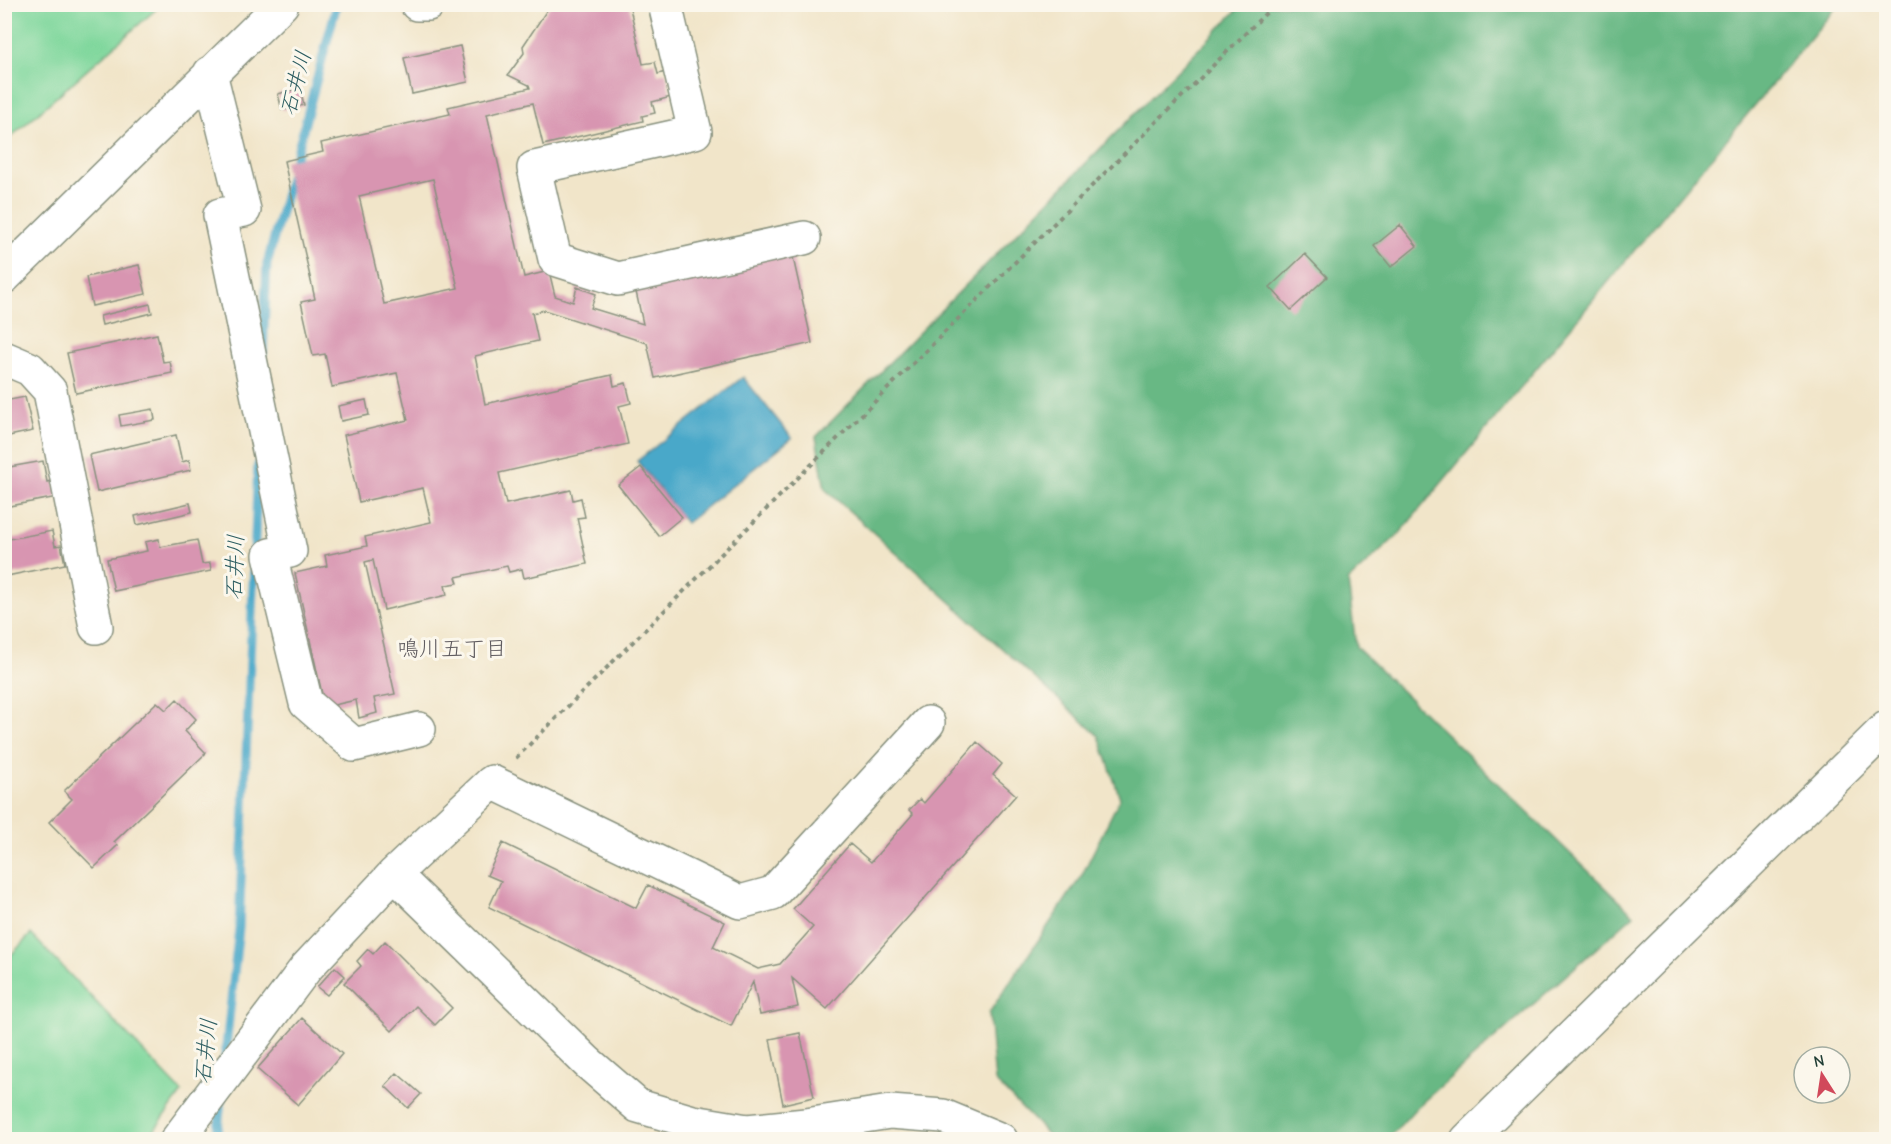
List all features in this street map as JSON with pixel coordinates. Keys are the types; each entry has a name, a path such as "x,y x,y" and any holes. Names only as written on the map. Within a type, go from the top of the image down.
{"street":[{"path":"4,277 282,4"},
{"path":"417,4 428,4"},
{"path":"665,4 695,132 534,168 555,259 618,279 804,238"},
{"path":"210,73 244,210 220,215 290,551 270,555 306,703 354,746 419,729"},
{"path":"4,358 30,369 50,391 96,627"},
{"path":"177,1140 306,968 394,874 492,782 740,902 773,893 928,723"},
{"path":"1467,1140 1887,728"},
{"path":"394,874 587,1062 638,1106 748,1135 890,1112 943,1116 1001,1140"}],"path":[{"path":"492,782 1275,4"}],"green space":[{"path":"5,4 161,4 161,5 5,142"},
{"path":"1242,5 1838,5 1400,533 1348,581 1356,647 1634,915 1416,1108 1388,1139 1052,1139 995,1081 989,1013 1081,877 1120,798 1099,736 825,489 816,437"},
{"path":"31,934 182,1092 148,1139 5,1139 4,1007 11,955"}],"water":[{"path":"743,377 792,438 686,523 637,461"}],"building":[{"path":"551,4 629,4 643,64 655,62 658,74 666,72 671,97 652,102 655,113 642,116 643,121 543,145 533,103 487,114 524,277 549,271 555,296 573,302 577,287 596,294 591,308 643,324 635,287 792,253 812,343 655,378 647,343 544,310 532,313 538,341 475,356 485,404 612,375 614,386 626,383 631,403 619,406 628,444 499,473 506,504 571,490 573,500 581,498 585,517 577,518 587,564 524,578 522,569 509,572 507,566 456,577 458,583 445,585 447,595 384,610 373,560 365,562 395,694 374,698 377,713 359,718 356,700 325,707 295,573 327,566 325,555 367,546 365,537 431,522 423,488 359,502 344,435 408,420 397,373 332,387 325,354 313,356 301,302 315,299 284,161 323,152 321,143 450,114 448,107 530,88 529,85 508,75 524,53 523,46","holes":["433,179 458,288 384,304 359,196"]},
{"path":"1453,4 1465,4 1458,10"},
{"path":"460,46 468,82 412,94 404,58"},
{"path":"300,88 304,105 282,110 278,94"},
{"path":"1400,225 1417,246 1391,267 1374,246"},
{"path":"1305,254 1327,277 1291,310 1270,287"},
{"path":"139,265 146,294 92,306 86,277"},
{"path":"150,304 152,313 102,325 100,316"},
{"path":"157,334 163,362 170,361 172,373 76,393 67,353"},
{"path":"25,397 33,431 4,437 4,401"},
{"path":"366,400 369,415 341,421 338,406"},
{"path":"153,409 155,420 121,426 119,415"},
{"path":"176,435 182,462 189,460 191,470 97,492 89,455"},
{"path":"43,461 47,482 54,480 58,497 4,507 4,468"},
{"path":"641,467 682,517 659,536 618,485"},
{"path":"190,503 192,512 137,525 135,516"},
{"path":"52,531 55,546 61,545 65,564 7,576 4,540"},
{"path":"159,539 160,547 197,540 202,564 210,563 211,571 114,591 107,559 147,551 145,542"},
{"path":"177,699 196,719 185,731 206,753 114,842 118,845 94,868 49,822 72,799 64,791 157,702 166,710"},
{"path":"977,742 1002,764 993,775 1016,795 827,1009 792,978 798,1007 760,1015 753,982 731,1026 489,907 501,881 487,875 503,843 636,908 648,885 725,922 713,947 758,969 780,964 813,927 793,909 850,844 871,862 913,814 909,810 920,799 924,803"},
{"path":"385,941 452,1008 435,1025 416,1006 392,1031 344,983 361,966 357,961 368,949 373,954"},
{"path":"335,967 345,976 327,995 317,987"},
{"path":"302,1018 342,1054 298,1105 257,1069"},
{"path":"800,1033 814,1097 783,1104 770,1039"},
{"path":"397,1073 421,1094 408,1108 385,1086"}],"waterway":[{"name":"石井川","path":"263,353 267,264 337,4"},
{"name":"石井川","path":"225,1056 239,928 258,465"},
{"name":"石井川","path":"217,1140 221,1100"}],"district":[{"name":"鳴川五丁目","path":"452,649"}]}
